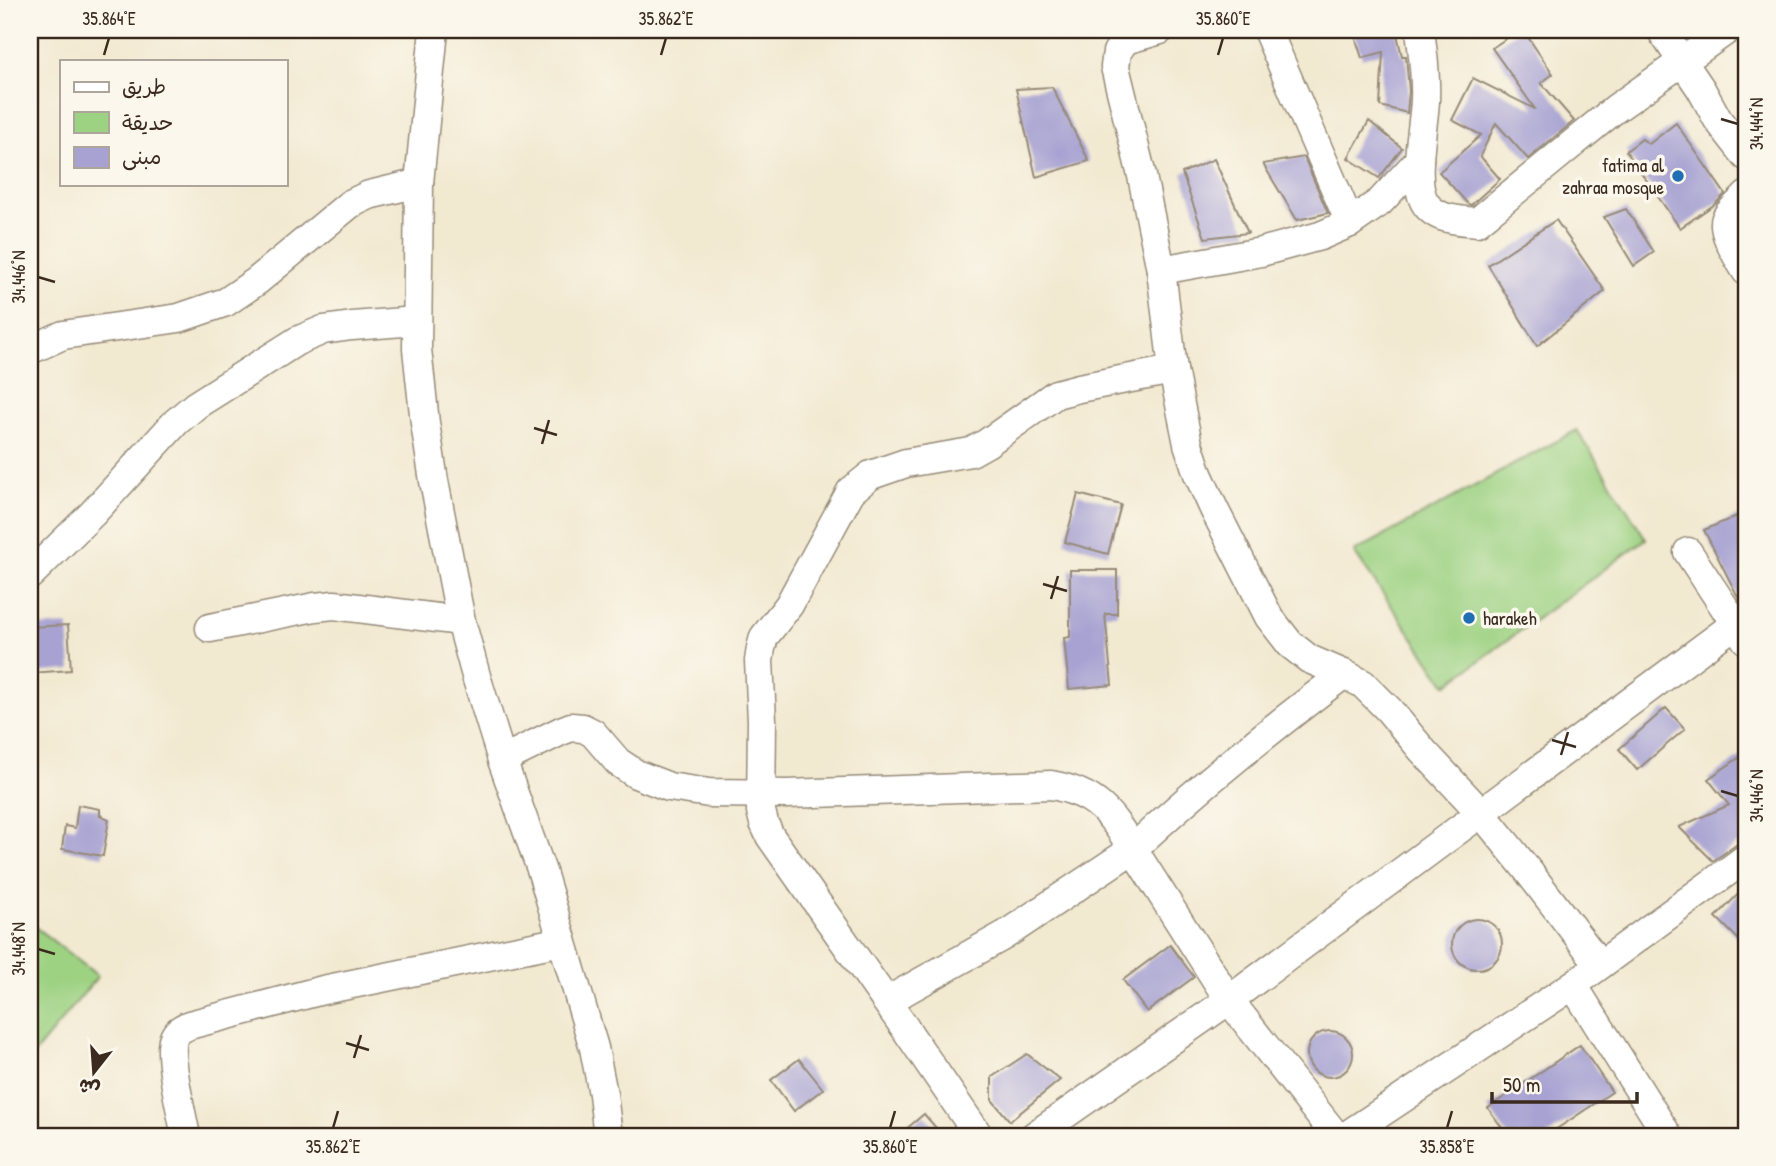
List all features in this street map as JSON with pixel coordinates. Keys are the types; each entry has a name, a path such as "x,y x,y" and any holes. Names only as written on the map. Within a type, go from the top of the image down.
{"street":[{"path":"434,30 419,183 416,321 425,423 461,621 502,760 542,872 594,1048 608,1136"},
{"path":"1160,30 1125,40 1117,52 1115,67 1161,270 1173,370 1188,443 1214,509 1269,617 1290,643 1309,659 1363,684 1375,695 1482,814 1600,965"},
{"path":"1267,30 1350,223"},
{"path":"1661,30 1701,89 1718,120 1746,156"},
{"path":"1429,34 1424,64 1425,99 1419,160 1420,186 1424,201 1434,211 1449,219 1477,222 1615,109 1727,30"},
{"path":"1161,270 1261,251 1320,236 1350,223 1380,202 1419,160"},
{"path":"30,350 63,335 179,318 226,302 257,281 350,204 369,195 419,183"},
{"path":"1746,196 1727,215 1724,222 1725,231 1746,271"},
{"path":"30,575 93,513 176,422 196,405 297,341 323,330 416,321"},
{"path":"979,1136 770,836 764,823 761,811 761,648 764,637 789,605 851,491 871,475 906,463 971,452 1056,394 1173,370"},
{"path":"1034,1136 1229,1000 1743,627 1688,552"},
{"path":"210,628 334,604 461,621"},
{"path":"887,1001 1004,936 1133,849 1246,751 1344,674"},
{"path":"502,760 571,727 583,728 593,733 618,762 636,774 668,787 709,793 761,794 1051,785 1076,791 1098,803 1112,817 1229,1000 1336,1136"},
{"path":"1346,1136 1573,985 1746,858"},
{"path":"186,1136 172,1057 173,1041 178,1030 189,1024 323,990 562,941"},
{"path":"1573,985 1668,1136"}],"green space":[{"name":"harakeh","path":"1577,430 1646,539 1446,685 1354,552"},
{"path":"30,923 98,976 30,1059"}],"building":[{"path":"1353,30 1396,30 1402,56 1406,56 1409,91 1407,113 1380,106 1383,52 1362,58"},
{"path":"1523,30 1553,74 1541,83 1574,121 1528,159 1496,123 1480,156 1500,179 1471,205 1439,172 1481,135 1452,120 1473,78 1535,109 1492,48"},
{"path":"1052,87 1089,161 1036,177 1016,89"},
{"path":"1369,121 1402,148 1379,178 1348,158"},
{"name":"fatima al zahraa mosque","path":"1676,123 1725,194 1680,228 1626,151 1642,139 1649,144"},
{"path":"1304,157 1328,213 1297,220 1263,164"},
{"path":"1214,159 1248,233 1205,238 1182,173"},
{"path":"1626,209 1654,252 1634,266 1604,217"},
{"path":"1556,220 1605,291 1537,346 1488,265"},
{"path":"1078,494 1121,505 1108,554 1065,542"},
{"path":"1737,516 1746,527 1746,600 1740,601 1704,530"},
{"path":"1070,570 1117,570 1117,614 1105,614 1112,685 1069,689 1064,638 1070,637"},
{"path":"68,625 71,670 30,673 30,627"},
{"path":"1666,708 1685,729 1637,770 1619,749"},
{"path":"1746,753 1746,838 1713,861 1679,827 1729,805 1708,779"},
{"path":"78,805 100,809 100,815 109,819 103,856 62,849 65,826 75,828"},
{"path":"1746,886 1746,947 1716,917"},
{"path":"1477,919 1495,926 1502,944 1495,962 1477,969 1459,962 1452,944 1459,926"},
{"path":"1170,945 1194,977 1147,1012 1123,980"},
{"path":"1330,1031 1347,1037 1353,1054 1347,1071 1330,1077 1313,1071 1307,1054 1313,1037"},
{"path":"1580,1045 1612,1092 1546,1136 1508,1136 1488,1108"},
{"path":"1027,1054 1060,1080 1010,1121 992,1100 992,1077"},
{"path":"799,1059 823,1089 794,1111 771,1080"},
{"path":"924,1114 943,1136 898,1136"}],"place":[{"name":"fatima al zahraa mosque","path":"1678,176"},
{"name":"harakeh","path":"1469,618"}]}
